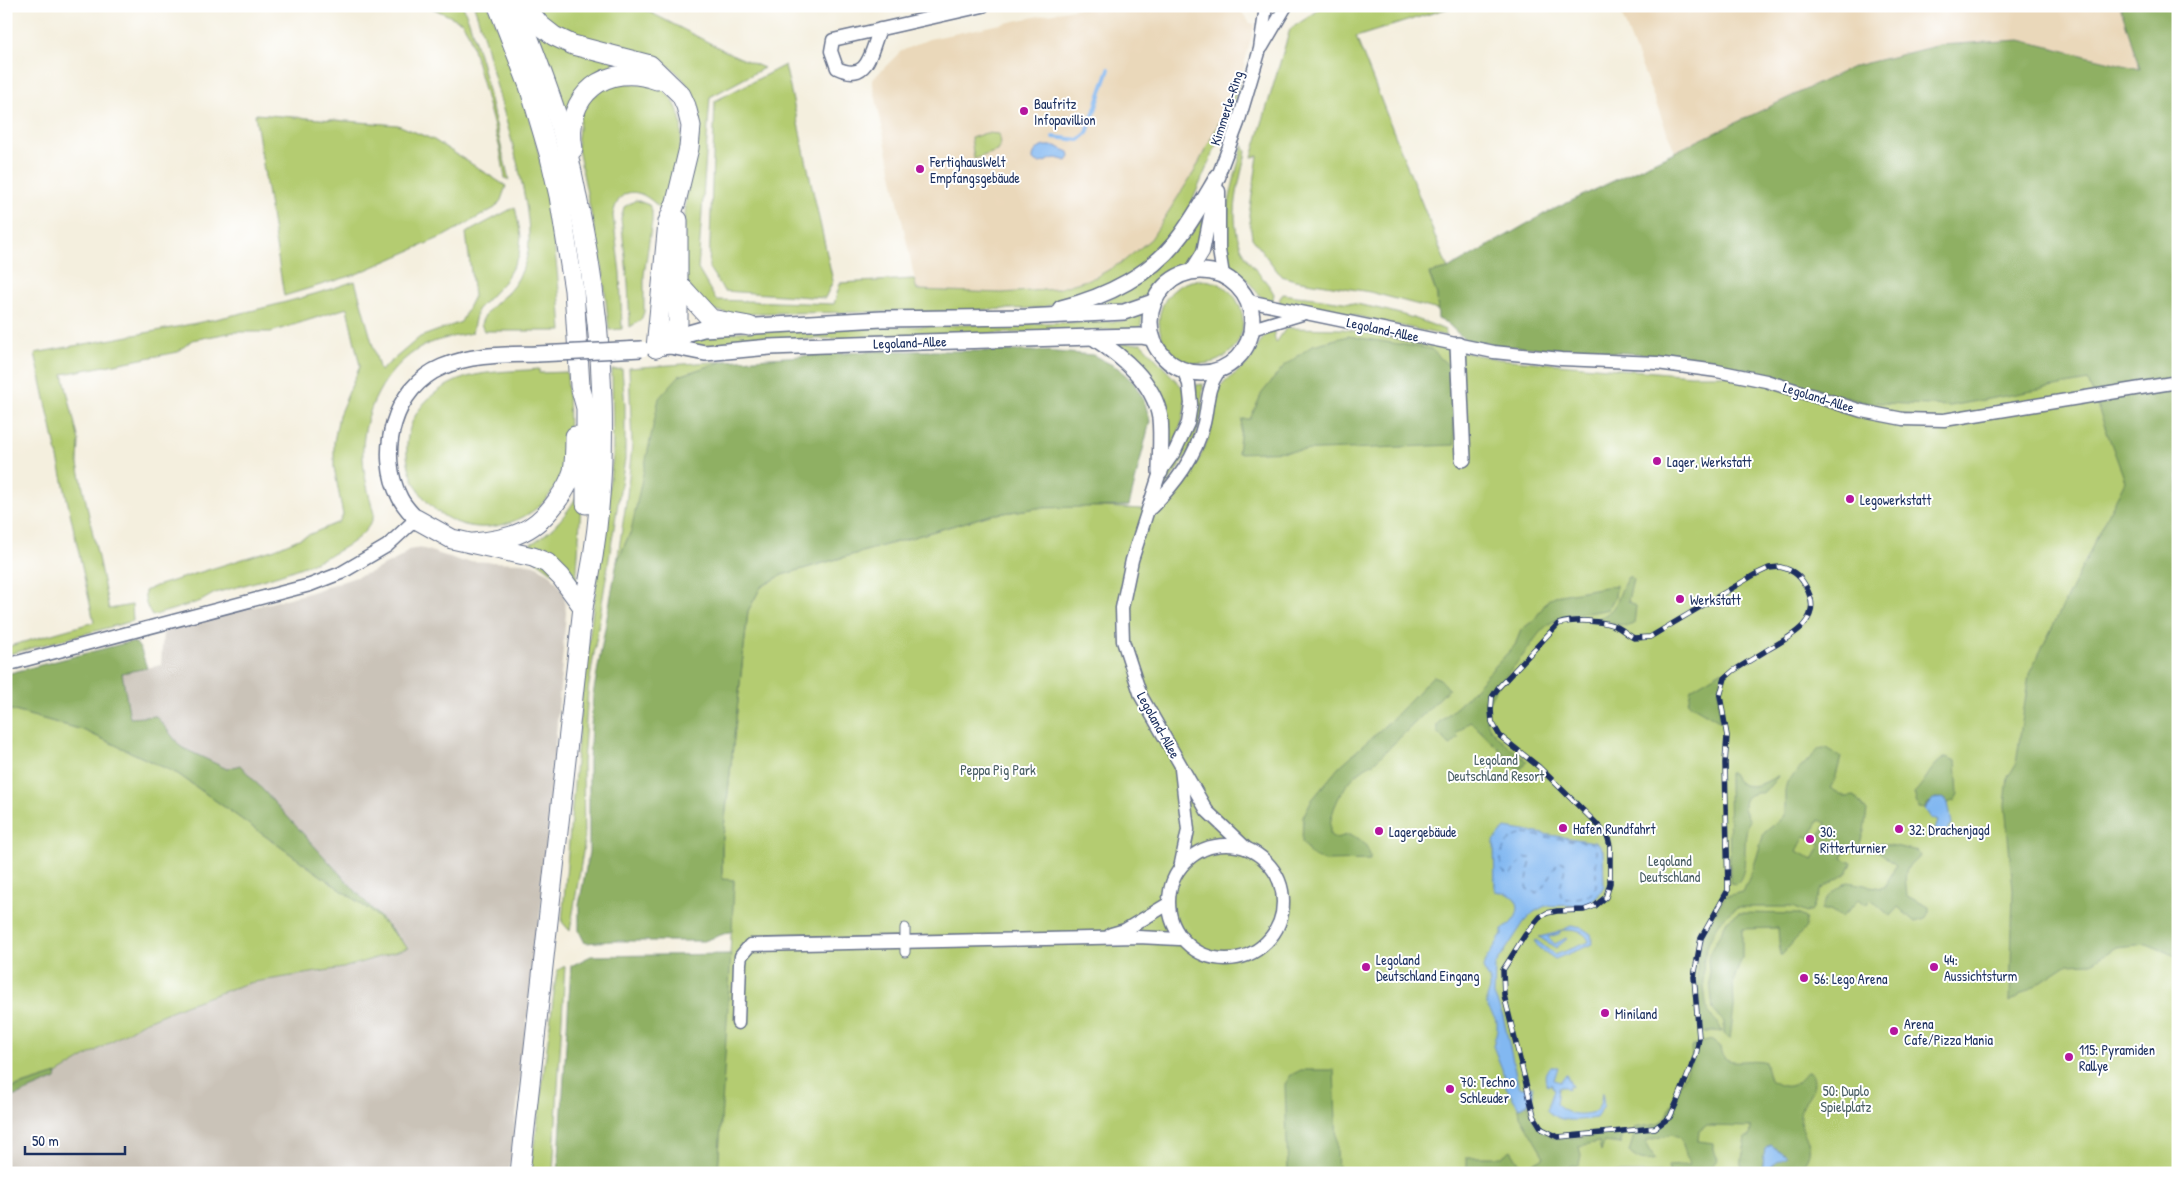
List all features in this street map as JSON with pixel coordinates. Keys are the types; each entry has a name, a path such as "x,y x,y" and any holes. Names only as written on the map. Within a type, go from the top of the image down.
{"main road":[{"path":"498,6 529,86 550,157 557,186 574,290 580,386 586,408 587,484 580,570 583,607"},
{"path":"516,6 563,136 574,183 593,283 600,362 602,426 602,462 592,571 583,607 520,1173"},
{"path":"525,6 540,25 554,36 573,45 650,65 681,95 686,106 691,126 689,148 676,202 668,222 656,348"},
{"path":"574,183 576,165 572,128 575,113 581,100 590,88 603,79 619,74 647,76 673,86"},
{"path":"656,348 675,330 678,323 679,284 676,202"},
{"path":"679,284 711,319 749,326"},
{"path":"474,543 501,540 524,532 540,522 565,489 573,471 575,409 580,386"},
{"path":"416,519 452,539 533,556 547,563 583,607"}],"street":[{"path":"880,29 982,6"},
{"name":"Kimmerle-Ring","path":"1192,271 1203,252 1218,176 1238,123 1260,49 1266,6"},
{"name":"Kimmerle-Ring","path":"1260,49 1286,6"},
{"path":"1026,316 1088,302 1122,286 1153,264 1180,236 1218,176"},
{"name":"Kimmerle-Ring","path":"1218,176 1219,250 1222,275"},
{"path":"1192,271 1209,271 1222,275 1239,287 1248,301 1253,318 1252,329 1244,351 1233,363 1218,372 1201,374 1184,372 1169,363 1157,351 1151,338 1149,318 1153,302 1162,288 1175,277 1192,271"},
{"name":"Legoland-Allee","path":"1248,301 1494,352 1561,359 1657,363 1717,371 1766,381 1862,411 1903,419 1944,420 2178,382"},
{"name":"Legoland-Allee","path":"656,348 689,332 749,326 882,319 1124,312 1153,302"},
{"name":"Legoland-Allee","path":"1252,329 1307,313"},
{"path":"1093,337 1112,350 1148,387 1159,417 1160,472"},
{"name":"Legoland-Allee","path":"416,519 400,498 392,475 389,454 392,430 399,409 411,390 425,377 442,367 472,358 656,348 705,354 770,347 1093,337 1151,338"},
{"path":"1458,346 1463,460"},
{"name":"Legoland-Allee","path":"1184,372 1189,384 1190,394 1188,423 1175,451 1160,472 1147,512 1127,580 1122,608 1123,641 1141,696 1207,811 1246,848"},
{"name":"Legoland-Allee","path":"1147,512 1170,488 1192,456 1204,424 1210,384 1218,372"},
{"path":"6,665 310,586 341,574 387,546 416,519"},
{"path":"1180,868 1188,830 1181,764"},
{"path":"738,1023 741,956 750,945 1099,938 1178,939 1201,954 1217,959 1234,959 1250,954 1264,945 1275,932 1282,917 1284,900 1280,883 1273,868 1261,856 1246,848 1228,845 1210,847 1193,855 1180,868 1173,880 1168,904 1169,915 1178,939"},
{"path":"1099,938 1125,930 1168,904"},
{"path":"905,928 905,952"}],"shaded area":[{"path":"1087,6 1237,6 1250,23 1255,24 1240,81 1194,172 1151,239 1124,261 1096,277 1057,289 1002,293 917,290 872,80 901,51 929,39"},
{"path":"1618,6 2120,6 2140,69 2020,40 1855,66 1675,152"},
{"path":"421,548 461,561 535,565 551,575 564,592 566,613 544,881 509,1173 6,1173 6,1100 56,1079 57,1074 142,1023 188,1004 248,983 343,968 408,947 240,766 227,769 181,747 156,716 130,718 122,673 161,665 163,631 308,593 371,572 401,557 408,550"}],"green space":[{"path":"428,6 463,6 482,65 509,180 505,178 500,149 469,34 462,22"},
{"path":"474,6 489,6 523,95 539,153 554,242 562,331 484,331 481,324 489,309 510,290 518,278 526,261 529,240 525,198 520,175"},
{"path":"532,6 638,6 729,53 764,68 710,97 698,269 716,300 834,304 840,283 914,279 917,290 1002,293 1057,289 1096,277 1124,261 1151,239 1194,172 1240,81 1233,106 1182,225 1142,268 1092,295 1040,308 917,312 759,313 739,316 706,308 693,293 686,275 686,205 700,125 699,111 695,98 687,84 674,70 654,58 585,42 562,32"},
{"path":"1321,6 1455,6 1356,37 1448,269 1429,274 1437,295 1438,310 1370,292 1281,276 1252,238 1249,215 1258,156 1252,157 1290,29 1316,12"},
{"path":"2120,6 2178,6 2178,957 2147,944 2116,947 2092,963 2068,964 2010,1002 2013,889 2005,805 2008,777 2016,764 2029,674 2125,481 2088,381 1950,406 1863,402 1754,371 1644,354 1502,346 1465,340 1447,323 1438,319 1437,295 1429,273 1448,269 1544,214 1855,66 1940,45 2020,40 2140,69"},
{"path":"529,23 625,64 612,69 567,129"},
{"path":"785,65 833,281 825,298 724,291 709,268 715,101"},
{"path":"613,82 651,85 663,89 671,98 678,111 681,124 681,139 676,169 662,211 648,198 634,192 627,193 621,197 616,204 613,215 620,273 622,329 609,330 603,272 577,144 581,113 588,100"},
{"path":"255,114 398,125 434,140 506,186 501,200 495,208 444,236 354,275 284,296"},
{"path":"986,133 999,134 1001,143 997,151 974,159 971,138"},
{"path":"1243,145 1246,152 1237,192 1236,231 1246,257 1274,294 1272,302 1261,296 1232,267 1228,262 1225,251 1226,221"},
{"path":"636,200 649,205 652,211 652,221 644,275 644,312 641,320 630,327 628,283 621,219 624,207"},
{"path":"515,207 521,236 519,256 504,282 477,310 472,333 435,341 410,355 387,379 371,408 363,441 363,458 364,472 374,514 366,529 351,543 306,566 215,593 201,601 152,616 145,601 145,591 156,586 275,549 339,522 343,515 334,467 334,442 339,415 360,366 347,308 271,332 234,332 192,340 178,352 63,374 79,441 78,464 109,609 132,605 133,621 6,655 6,647 94,622 35,353 237,314 316,294 355,281 380,371 420,337 461,322 474,296 466,233"},
{"path":"1199,217 1204,220 1200,246 1192,260 1162,276 1141,299 1130,304 1093,307 1131,288"},
{"path":"1201,280 1217,283 1231,292 1240,306 1243,322 1240,338 1231,352 1217,361 1201,364 1185,361 1171,352 1162,338 1159,322 1162,306 1171,292 1185,283"},
{"path":"1283,294 1374,307 1417,319 1445,330 1446,336 1316,307 1279,304"},
{"path":"1142,312 1141,329 749,341 721,345 690,346 687,339 694,336 759,330 1124,321"},
{"name":"Legoland Deutschland Resort","path":"1286,328 1343,329 1499,359 1691,375 1785,375 2178,349 2178,1173 718,1173 734,881 722,880 722,846 748,611 761,587 782,575 990,515 1038,508 1081,506 1163,510 1179,491 1198,462 1212,424 1215,397 1219,389 1251,359 1268,332 1273,329 1276,343"},
{"path":"1348,336 1431,349 1450,367 1455,445 1238,453 1242,419 1250,419 1262,393 1283,367 1313,345"},
{"path":"1141,343 1183,388 1185,396 1184,412 1171,451 1166,449 1168,418 1162,397 1143,371 1119,348 1119,344"},
{"path":"878,351 1043,351 1093,355 1118,368 1134,383 1144,400 1150,421 1129,506 1038,508 990,515 782,575 761,587 748,611 722,846 722,879 734,880 732,931 704,941 611,941 585,943 579,931 579,905 589,852 589,761 593,695 617,562 631,531 659,398 679,376 724,361"},
{"path":"724,361 679,376 631,531 617,562 627,496 632,445 629,368"},
{"path":"539,369 539,373 567,372 568,444 561,475 548,497 536,509 521,518 486,527 456,522 431,506 415,483 407,455 410,427 426,401 456,381 466,377 486,373"},
{"path":"622,369 625,406 625,459 588,691 583,763 584,846 570,931 562,922 582,693 613,456 612,370"},
{"path":"1203,384 1202,415 1192,447 1163,491 1160,485 1181,450 1191,426 1196,385"},
{"path":"582,486 576,589 520,549 540,538 557,524 571,506"},
{"path":"1628,577 1633,579 1628,601 1636,606 1634,624 1627,626 1596,620 1614,607"},
{"path":"1616,585 1615,597 1608,609 1565,617 1547,625 1494,692 1486,712 1487,721 1492,731 1504,743 1527,761 1521,768 1515,768 1505,755 1470,721 1456,734 1459,737 1450,746 1437,732 1437,724 1459,705 1515,645 1521,630 1534,620 1548,600 1555,596"},
{"path":"129,642 136,643 141,650 147,668 122,673 130,718 156,716 181,747 227,769 240,765 408,948 372,912 178,774 83,730 11,710 6,711 6,674"},
{"path":"1721,671 1724,675 1719,686 1719,721 1688,703 1691,689"},
{"path":"1433,676 1440,679 1449,689 1374,763 1365,768 1348,783 1332,814 1330,835 1337,838 1349,835 1358,838 1365,844 1370,860 1325,861 1311,855 1302,842 1303,817 1311,801 1339,767 1390,721"},
{"path":"11,710 83,730 178,774 372,912 408,948 343,968 248,983 188,1004 142,1023 57,1074 6,1090 6,711"},
{"path":"1827,748 1841,757 1835,780 1830,788 1846,797 1855,796 1867,811 1864,831 1857,852 1846,848 1842,858 1852,863 1847,873 1821,889 1812,910 1806,913 1792,907 1739,907 1722,920 1710,940 1705,954 1703,974 1708,1013 1718,1023 1722,1032 1702,1033 1697,968 1698,955 1705,929 1726,896 1743,892 1753,869 1764,833 1782,818 1785,813 1787,782 1819,749","holes":["1819,820 1826,823 1816,841 1821,844 1813,860 1797,851 1805,836 1810,838"]},
{"path":"1946,757 1956,761 1958,794 1955,800 1948,803 1942,798 1928,803 1925,809 1918,808 1914,793 1936,764"},
{"path":"1729,773 1732,773 1741,784 1747,786 1767,782 1779,775 1764,793 1752,794 1745,800 1744,809 1750,820 1747,827 1743,872 1736,884 1730,883"},
{"path":"1880,843 1918,851 1920,856 1907,869 1905,878 1906,889 1907,896 1929,907 1929,912 1925,919 1915,922 1898,907 1890,916 1871,899 1866,905 1859,899 1842,917 1830,910 1821,910 1825,901 1848,882 1881,888 1886,886 1896,865 1877,850"},
{"path":"1739,913 1798,914 1805,918 1806,927 1782,955 1780,955 1778,928 1742,929 1742,958 1733,982 1734,1007 1730,1039 1724,1034 1724,1022 1713,1010 1708,960 1709,954 1727,921"},
{"path":"731,954 718,1173 558,1173 571,966 591,956"},
{"path":"565,966 553,1173 529,1173 556,977 558,970"},
{"path":"1711,1040 1720,1047 1726,1059 1731,1061 1765,1062 1770,1080 1781,1085 1791,1086 1795,1084 1808,1071 1813,1075 1813,1088 1803,1105 1800,1115 1801,1126 1809,1145 1808,1156 1801,1166 1791,1173 1764,1172 1785,1155 1771,1145 1765,1149 1762,1173 1743,1173 1742,1164 1746,1137 1750,1137 1751,1127 1706,1126 1699,1131 1698,1141 1713,1143 1713,1149 1718,1159 1706,1173 1669,1172 1668,1166 1689,1165 1681,1138 1672,1134 1645,1141 1655,1159 1641,1160 1629,1152 1635,1132 1634,1128 1658,1124 1667,1116 1692,1057 1691,1048 1696,1044"},
{"path":"1301,1070 1334,1070 1338,1173 1288,1173 1285,1084 1291,1075"},
{"path":"57,1074 56,1079 6,1100 6,1090"},
{"path":"1528,1103 1534,1122 1546,1135 1559,1139 1622,1133 1621,1144 1604,1142 1601,1152 1599,1142 1579,1146 1581,1156 1579,1164 1572,1165 1559,1173 1467,1173 1467,1157 1501,1157 1511,1150 1523,1169 1544,1157 1520,1116 1519,1108"}],"water":[{"path":"1045,146 1055,146 1069,152 1070,157 1067,161 1056,158 1039,163 1033,160 1036,150"},
{"path":"1942,798 1948,803 1952,824 1943,835 1938,835 1935,830 1938,821 1931,818 1925,809 1933,799"},
{"path":"1505,828 1595,842 1603,851 1604,886 1598,896 1590,903 1582,905 1545,906 1534,912 1524,922 1495,966 1494,995 1503,1016 1518,1084 1521,1088 1533,1086 1533,1100 1519,1108 1506,1087 1502,1069 1493,1046 1497,1022 1487,1006 1490,981 1483,968 1485,961 1502,935 1502,929 1511,923 1518,909 1515,899 1510,895 1495,891 1494,841"},
{"path":"1571,926 1582,928 1591,934 1593,944 1555,959 1539,948 1535,942 1536,940 1555,955 1589,942 1582,933 1562,930"},
{"path":"1561,931 1559,934 1548,937 1555,944 1567,939 1556,948 1539,937 1556,933"},
{"path":"1551,1067 1558,1067 1554,1080 1560,1082 1566,1074 1572,1087 1569,1086 1568,1090 1565,1087 1558,1087 1556,1104 1565,1111 1575,1114 1586,1114 1597,1111 1602,1092 1604,1106 1596,1118 1563,1119 1551,1114 1547,1110 1554,1090 1551,1084 1547,1086 1545,1078 1547,1071"},
{"path":"1771,1145 1786,1156 1769,1167 1766,1173 1762,1173 1765,1149"}],"waterway":[{"path":"1053,137 1079,140 1087,133 1109,69"}],"ferry route":[{"path":"1524,834 1592,843 1596,847 1596,886 1590,895 1567,900 1561,896 1564,862 1558,862 1544,887 1536,893 1528,890 1527,886 1531,858 1524,858 1512,874 1505,873 1501,869 1505,846 1512,838 1524,834"}],"railway":[{"path":"1780,567 1793,572 1803,582 1808,591 1811,611 1807,620 1794,634 1733,671 1725,678 1720,696 1727,736 1725,763 1728,890 1701,938 1694,977 1699,1038 1696,1055 1670,1117 1655,1128 1558,1137 1542,1129 1534,1116 1504,995 1503,970 1525,935 1540,917 1557,911 1584,910 1595,906 1606,897 1610,883 1610,846 1608,838 1599,826 1539,767 1500,736 1492,722 1492,697 1498,688 1558,624 1572,621 1596,622 1617,627 1634,638 1650,637 1754,575 1769,568 1780,567"}],"place":[{"name":"Baufritz Infopavillion","path":"1024,111"},
{"name":"FertighausWelt Empfangsgebäude","path":"920,169"},
{"name":"Lager, Werkstatt","path":"1657,461"},
{"name":"Legowerkstatt","path":"1850,499"},
{"name":"Werkstatt","path":"1680,599"},
{"name":"Hafen Rundfahrt","path":"1563,828"},
{"name":"32: Drachenjagd","path":"1899,829"},
{"name":"Lagergebäude","path":"1379,831"},
{"name":"30: Ritterturnier","path":"1810,839"},
{"name":"Legoland Deutschland Eingang","path":"1366,967"},
{"name":"44: Aussichtsturm","path":"1934,967"},
{"name":"56: Lego Arena","path":"1804,978"},
{"name":"Miniland","path":"1605,1013"},
{"name":"Arena Cafe/Pizza Mania","path":"1894,1031"},
{"name":"115: Pyramiden Rallye","path":"2069,1057"},
{"name":"70: Techno Schleuder","path":"1450,1089"}],"park label":[{"name":"Peppa Pig Park","path":"998,769"},
{"name":"Legoland Deutschland","path":"1670,868"},
{"name":"50: Duplo Spielplatz","path":"1846,1098"}]}
